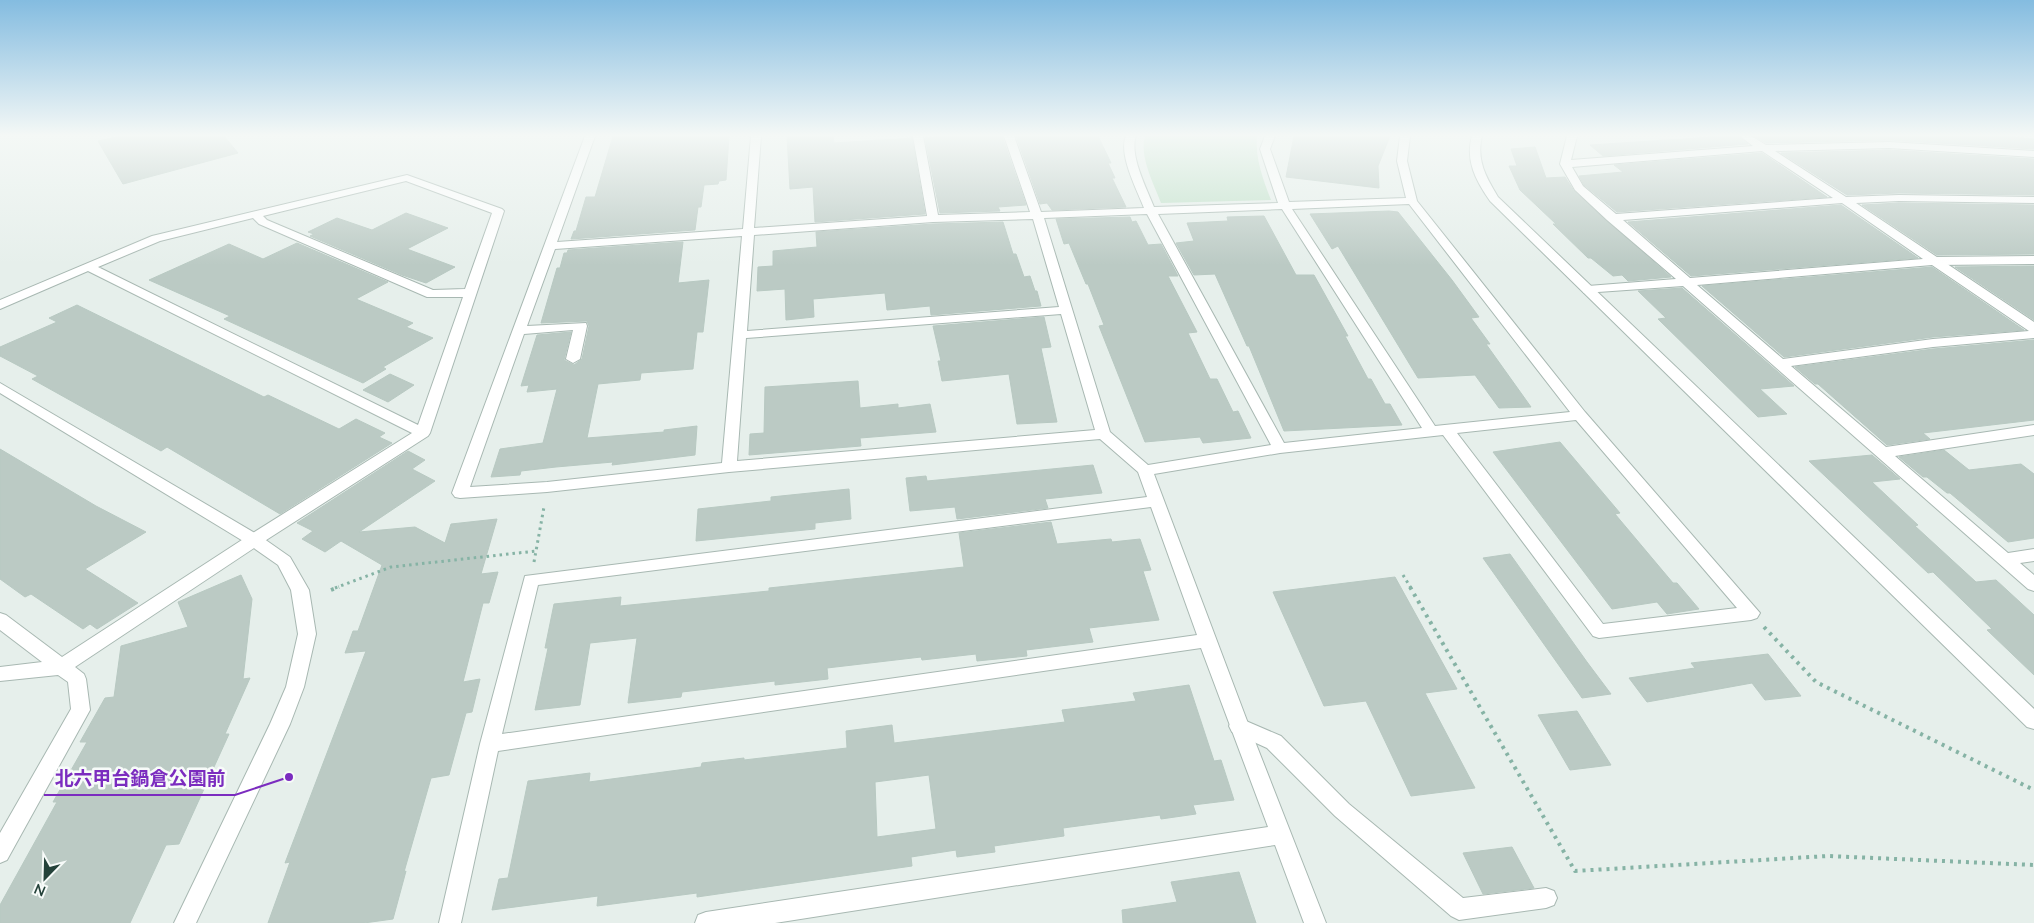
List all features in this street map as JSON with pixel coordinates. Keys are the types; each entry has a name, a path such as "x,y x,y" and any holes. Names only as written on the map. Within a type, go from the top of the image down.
{"street":[{"path":"0,305 156,238 402,179"},
{"path":"0,674 61,666 423,433 498,211 409,179"},
{"path":"574,179 460,493 547,487 729,467 1102,434"},
{"path":"729,467 752,179"},
{"path":"926,179 933,219"},
{"path":"1023,179 1031,204 1041,223 1102,434 1145,470 1155,502 1239,726 1315,923"},
{"path":"1138,179 1150,210 1280,448"},
{"path":"1273,179 1285,206 1439,430 1599,632 1751,613"},
{"path":"1407,179 1412,201 1580,415 1751,613"},
{"path":"1481,179 1494,199 2034,722"},
{"path":"1574,179 1579,188 1611,218 1782,363 1881,453 2034,585"},
{"path":"1811,179 2034,328"},
{"path":"1611,218 1844,200 1899,198 2034,200"},
{"path":"550,246 933,219 1412,201"},
{"path":"256,215 263,222 431,294 470,294"},
{"path":"1588,290 1936,261 2034,260"},
{"path":"89,266 423,433"},
{"path":"739,335 1067,310"},
{"path":"519,331 581,326 573,359"},
{"path":"1782,363 1933,343 2034,334"},
{"path":"0,387 254,540 284,561 300,590 307,634 295,687 280,724 185,923"},
{"path":"1145,470 1280,448 1580,415"},
{"path":"1881,453 2034,430"},
{"path":"450,923 490,744 531,580 1155,502"},
{"path":"2004,559 2034,555"},
{"path":"0,620 77,679 81,710 5,835 0,853"},
{"path":"490,744 1207,640"},
{"path":"1239,726 1274,742 1342,810 1458,909 1546,898"},
{"path":"706,923 1280,835"}],"path":[{"path":"531,580 547,487"},
{"path":"331,590 391,567 536,551"},
{"path":"1403,575 1575,871 1828,856 2034,865"},
{"path":"1751,613 1816,682 2034,790"}],"green space":[{"path":"1151,179 1264,179 1271,200 1161,203"}],"building":[{"path":"120,179 141,179 123,184"},
{"path":"600,179 726,179 719,181 718,184 704,185 701,207 698,207 695,230 571,239 574,231 576,231 586,197 595,197"},
{"path":"789,179 919,179 925,214 815,222 813,187 790,189"},
{"path":"933,179 1017,179 1026,205 998,207 1000,211 940,213"},
{"path":"1031,179 1113,179 1126,207 1052,210 1047,203 1040,204"},
{"path":"1304,179 1379,179 1379,188"},
{"path":"1515,179 1566,179 1574,191 1671,277 1628,281 1622,275 1613,276 1591,258 1588,258 1520,190"},
{"path":"1581,179 1801,179 1827,197 1617,212 1584,185"},
{"path":"1822,179 2034,179 2034,195 1899,193 1847,195"},
{"path":"1899,203 2034,205 2034,254 1937,255 1862,205"},
{"path":"1841,205 1918,258 1691,276 1628,222"},
{"path":"1398,212 1479,317 1471,318 1490,344 1486,344 1531,407 1499,408 1475,375 1418,378 1338,246 1332,249 1310,214"},
{"path":"406,213 448,228 407,249 455,267 426,283 402,275 310,236 314,234 308,232 337,218 372,230"},
{"path":"1264,216 1296,275 1314,275 1348,336 1345,336 1368,379 1371,379 1385,404 1390,404 1402,425 1284,431 1249,346 1247,346 1215,274 1194,275 1176,243 1194,241 1187,223 1228,221 1227,217"},
{"path":"1130,217 1132,222 1136,221 1148,245 1161,244 1178,276 1168,276 1197,332 1188,333 1210,379 1217,379 1233,412 1238,411 1251,438 1203,443 1200,437 1145,442 1099,326 1104,325 1088,284 1086,284 1069,243 1064,244 1056,219"},
{"path":"1003,222 1013,254 1016,254 1024,277 1030,276 1041,306 931,315 930,306 887,310 885,293 813,299 814,317 786,320 785,289 757,291 758,267 773,266 773,251 817,247 816,232 933,224"},
{"path":"683,242 678,283 709,280 703,332 697,332 693,369 641,373 640,380 598,384 587,438 664,432 664,430 697,426 695,455 612,465 613,462 556,467 521,471 520,475 491,477 500,449 543,443 557,389 527,392 529,385 521,386 537,335 571,332 564,360 574,365 582,359 589,326 587,321 541,323 557,268 560,268 564,253 567,253 568,250"},
{"path":"297,243 388,282 356,299 413,323 406,327 433,338 383,367 386,369 363,383 224,319 230,316 149,280 229,244 263,259"},
{"path":"2034,266 2034,320 1955,267"},
{"path":"1932,267 2024,330 1933,337 1784,357 1702,286"},
{"path":"1682,288 1794,386 1760,389 1787,414 1758,417 1658,319 1666,318 1638,291"},
{"path":"77,305 264,397 268,395 339,429 356,419 385,433 379,437 392,443 280,514 167,447 161,451 32,379 38,376 0,356 0,347 57,322 49,318"},
{"path":"1044,317 1051,347 1041,348 1057,422 1017,424 1009,374 942,381 938,361 941,361 933,326"},
{"path":"2034,340 2034,420 1923,433 1930,439 1887,445 1818,384 1815,384 1795,367 1933,349"},
{"path":"390,374 414,385 388,402 363,390"},
{"path":"858,381 860,408 898,404 898,408 930,404 936,432 860,438 861,446 749,455 750,434 764,433 765,387"},
{"path":"1560,442 1620,513 1615,514 1673,583 1677,583 1699,609 1667,614 1657,602 1612,609 1493,452"},
{"path":"0,449 96,506 146,532 85,569 138,603 97,629 90,624 83,629 31,594 25,597 0,579"},
{"path":"1944,450 1969,470 2021,464 2034,474 2034,538 2008,542 1950,493 1947,493 1927,477 1923,477 1899,457"},
{"path":"408,451 425,460 412,469 435,481 359,532 415,527 445,543 451,524 497,519 481,574 498,572 489,603 483,603 463,682 480,679 472,712 466,713 449,775 431,778 404,872 406,871 393,919 364,923 268,923 290,862 285,863 366,651 345,653 353,631 358,631 382,565 341,541 325,552 302,539 313,531 297,523"},
{"path":"1872,455 1900,479 1872,482 1918,525 1915,526 1976,582 1996,580 2034,615 2034,675 1987,630 1992,629 1933,572 1928,573 1809,461"},
{"path":"1093,465 1102,493 1045,499 1048,508 957,519 955,507 910,511 906,478 926,476 927,481"},
{"path":"849,489 851,519 815,523 815,529 696,541 698,509 771,501 771,497"},
{"path":"1051,522 1057,544 1111,539 1112,542 1140,539 1151,570 1143,571 1159,620 1089,628 1093,642 1026,650 1027,656 977,661 976,654 922,660 921,657 827,668 828,679 775,685 775,681 682,692 681,697 628,703 637,638 590,643 580,705 535,710 548,648 545,648 554,604 621,597 620,606 769,591 769,588 964,567 959,533"},
{"path":"1510,554 1611,694 1582,698 1483,558"},
{"path":"241,575 252,599 243,679 250,678 225,734 229,734 179,844 166,845 130,923 0,923 0,905 57,802 53,802 87,742 80,742 105,698 114,697 121,646 188,627 178,602"},
{"path":"1395,577 1457,689 1425,693 1475,788 1411,796 1366,701 1324,706 1273,592"},
{"path":"1768,654 1801,696 1765,700 1752,683 1647,702 1629,678 1695,668 1691,663"},
{"path":"1189,685 1214,761 1221,760 1234,800 1193,805 1196,814 1161,819 1160,815 1063,828 1064,836 994,846 995,852 957,857 956,850 911,857 912,866 697,897 697,893 597,906 598,896 492,910 499,879 508,878 528,781 590,773 589,782 701,767 702,763 847,748 846,731 892,725 894,743 1065,722 1062,710 1136,701 1133,693","holes":["929,775 936,829 877,837 875,782"]},
{"path":"1577,711 1611,765 1570,770 1538,715"},
{"path":"1512,847 1534,888 1483,894 1463,853"},
{"path":"1239,872 1256,923 1123,923 1122,910 1177,902 1171,882"}],"place":[{"name":"北六甲台鍋倉公園前","path":"289,777"}]}
